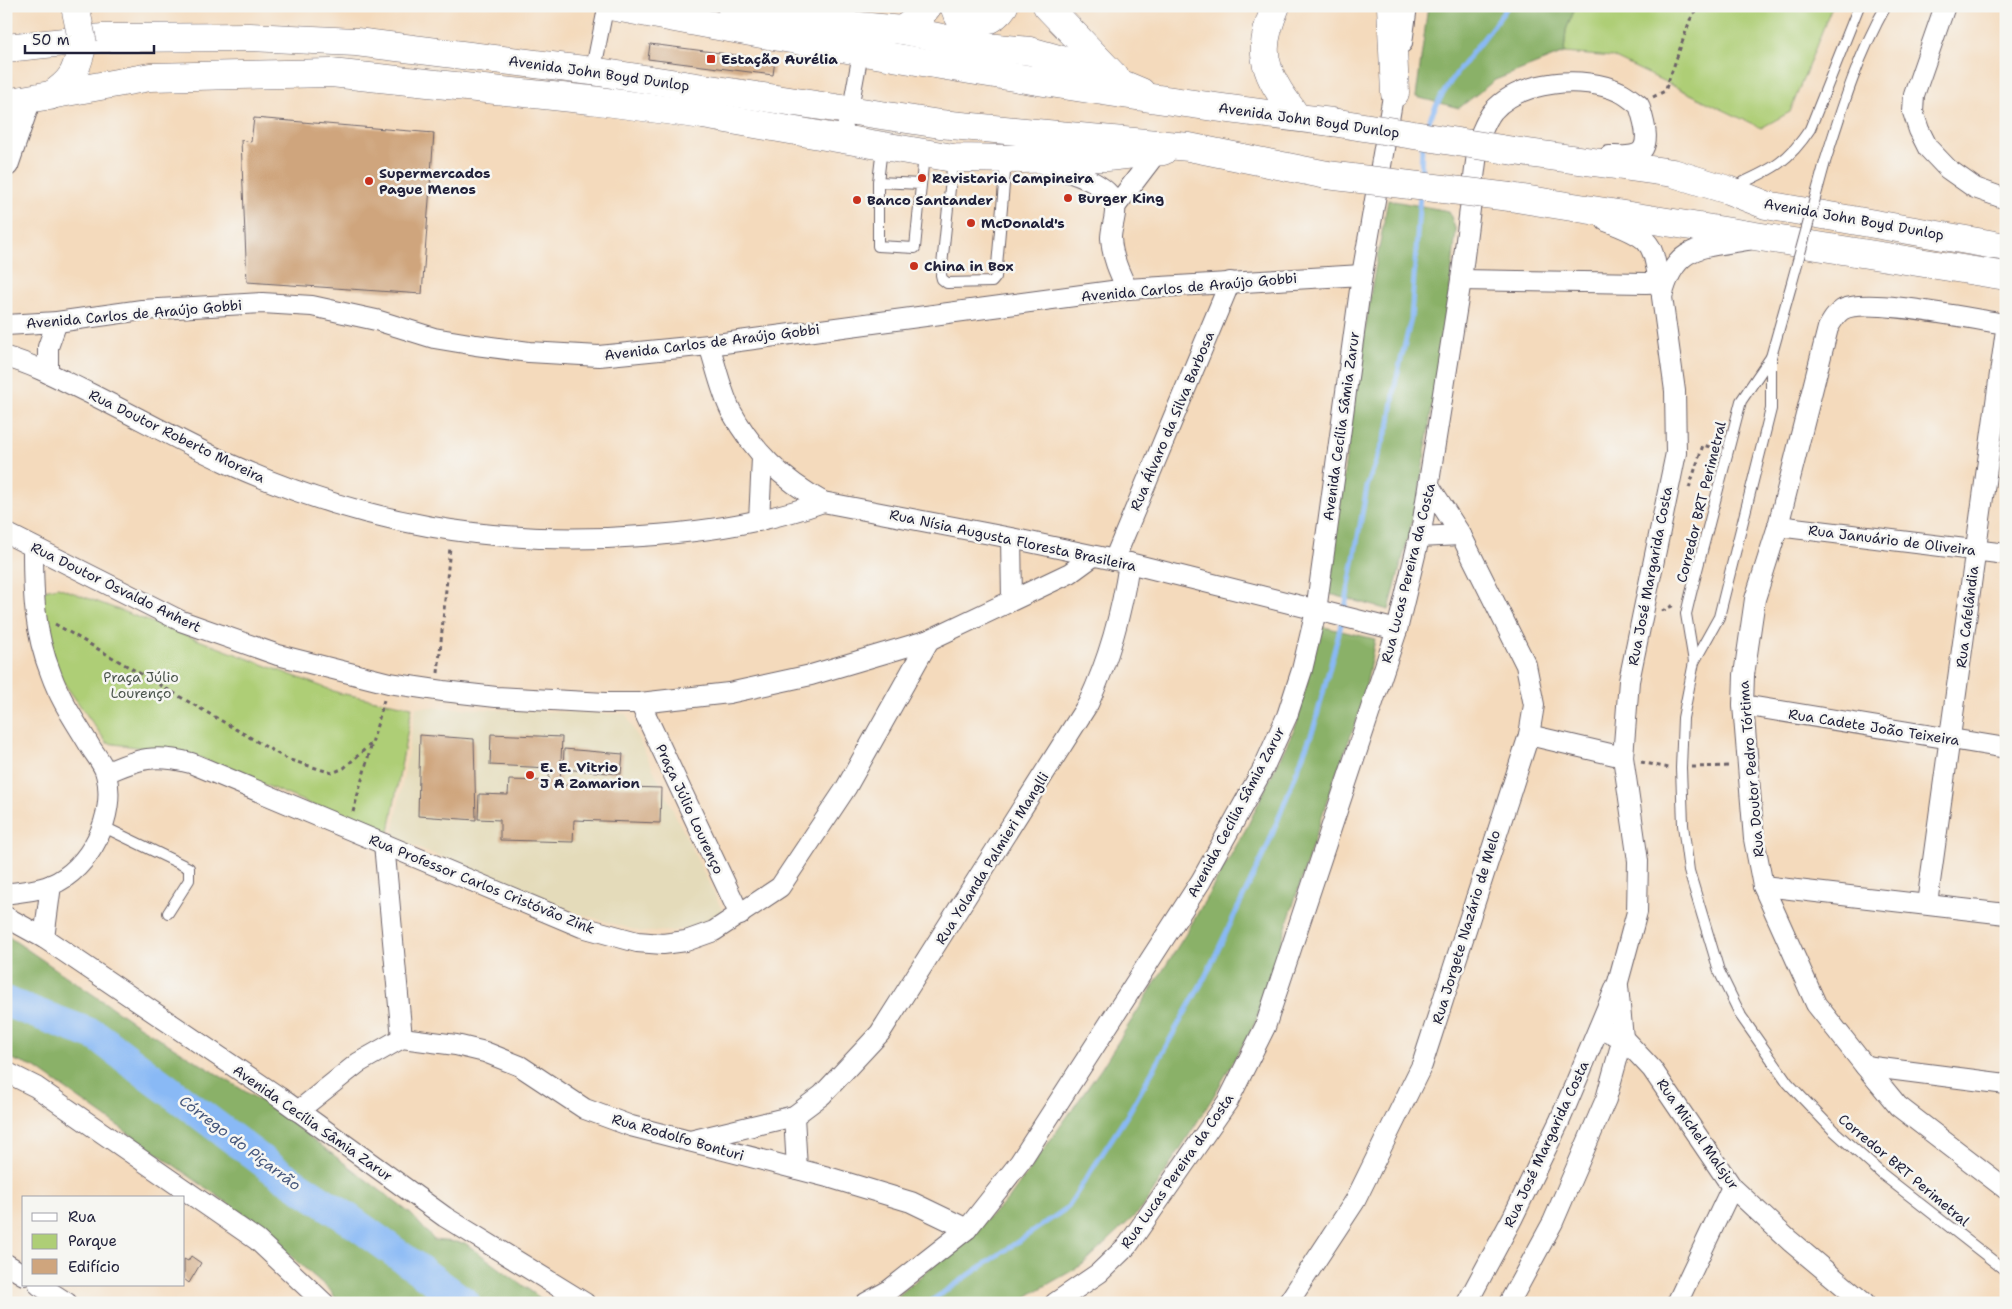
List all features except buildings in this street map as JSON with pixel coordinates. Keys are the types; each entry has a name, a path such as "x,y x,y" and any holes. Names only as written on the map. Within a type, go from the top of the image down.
{"main road":[{"path":"28,100 68,84 75,71 84,44 75,6"},
{"name":"Avenida John Boyd Dunlop","path":"610,6 863,40 1154,100 1332,122 1514,151 1673,173 1728,190 1766,205 2006,247"},
{"path":"731,6 820,18 863,40 902,30 920,17 928,6"},
{"path":"954,6 960,18 971,23 984,22 1004,6"},
{"path":"1047,6 1122,83"},
{"path":"1276,6 1264,40 1264,58 1268,73 1296,117"},
{"path":"1391,6 1394,93"},
{"path":"902,30 1030,52 1069,62 1122,83 1154,100"},
{"name":"Avenida John Boyd Dunlop","path":"6,48 103,38 250,37 356,42 592,71 940,124 1189,147 1327,174 1510,197 2006,276"},
{"name":"Avenida John Boyd Dunlop","path":"28,100 150,78 331,73 591,100 703,115 953,158 1107,158 1189,147"}],"street":[{"path":"591,100 592,71 606,6"},
{"name":"Avenida Cecília Sâmia Zarur","path":"866,1303 888,1291 967,1229 1020,1162 1201,881 1263,769 1287,716 1323,612 1362,275 1394,93 1407,6"},
{"path":"1945,6 1914,95 1913,112 1928,148 1948,169 1975,188 2006,199"},
{"path":"840,140 850,111 863,40"},
{"name":"Rua Lucas Pereira da Costa","path":"1055,1303 1100,1273 1128,1245 1228,1102 1272,1009 1291,955 1330,826 1397,630 1430,487 1461,280 1479,138 1492,112 1501,103 1524,89 1557,82 1586,84 1619,92 1639,105"},
{"path":"6,164 28,100"},
{"path":"1554,156 1634,155 1640,152 1646,142 1646,129 1639,105"},
{"path":"1115,207 1156,152"},
{"path":"1014,159 1070,172 1096,184 1113,198 1115,207 1112,245 1114,261 1127,290"},
{"name":"Rua José Margarida Costa","path":"1468,1303 1513,1217 1560,1120 1618,982 1637,912 1638,862 1623,757 1629,681 1676,453 1675,391 1662,287 1655,257 1649,242 1622,227 1562,205"},
{"path":"1461,280 1662,287 1676,263 1698,248 1762,237"},
{"name":"Avenida Carlos de Araújo Gobbi","path":"6,325 57,322 142,310 262,303 312,306 376,320 434,338 529,352 599,356 709,345 1127,290 1362,275"},
{"name":"Rua Álvaro da Silva Barbosa","path":"1121,562 1230,282"},
{"name":"Rua Doutor Pedro Tórtima","path":"2006,324 1876,305 1843,309 1834,318 1828,328 1778,526 1755,599 1744,675 1743,705 1754,839 1763,886 1816,1004 1898,1106 2006,1188"},
{"path":"48,373 48,348 57,322"},
{"name":"Rua Cafelândia","path":"1927,904 2006,330"},
{"name":"Rua Nísia Augusta Floresta Brasileira","path":"709,345 731,410 762,458 800,489 823,502 1011,538 1121,562 1397,630"},
{"name":"Rua Doutor Roberto Moreira","path":"6,357 48,373 182,441 319,500 360,512 452,532 516,538 610,538 666,535 759,521 789,514 823,502"},
{"path":"759,521 762,458"},
{"name":"Rua Jorgete Nazário de Melo","path":"1288,1303 1355,1201 1422,1065 1529,735 1534,705 1526,665 1461,535 1430,487"},
{"name":"Rua Januário de Oliveira","path":"1778,526 2006,554"},
{"name":"Rua Doutor Osvaldo Anhert","path":"6,533 189,624 278,655 389,683 437,690 552,701 640,703 720,694 775,683 929,640 1070,573 1092,557"},
{"path":"1419,537 1461,535"},
{"path":"1011,538 1012,599"},
{"path":"6,894 51,885 69,873 88,856 102,826 108,795 106,773 51,677 38,638 32,596 33,548"},
{"name":"Rua Yolanda Palmieri Manglli","path":"690,1142 794,1116 822,1095 880,1034 1083,712 1101,676 1111,647 1125,588 1121,562"},
{"name":"Rua Professor Carlos Cristóvão Zink","path":"106,773 146,758 166,757 191,763 582,927 637,942 662,944 686,941 714,931 780,887 846,788 929,640"},
{"name":"Praça Júlio Lourenço","path":"640,703 740,915"},
{"name":"Rua Cadete João Teixeira","path":"1743,705 2006,748"},
{"path":"1529,735 1623,757"},
{"path":"298,1111 358,1063 402,1038 384,844"},
{"path":"44,938 51,885"},
{"path":"1763,886 2006,914"},
{"name":"Avenida Cecília Sâmia Zarur","path":"6,917 44,938 298,1111 445,1217 585,1303"},
{"name":"Rua José Margarida Costa","path":"1509,1303 1553,1222 1606,1099 1623,1038 1618,982"},
{"name":"Rua Michel Malsjur","path":"1599,1028 1623,1038 1652,1068 1732,1186 1790,1241 1864,1303"},
{"name":"Rua Rodolfo Bonturi","path":"402,1038 448,1043 485,1052 520,1066 585,1108 631,1126 798,1169 911,1202 967,1229"},
{"path":"1865,1066 2006,1084"},
{"path":"6,1072 36,1087 221,1213 283,1262 319,1300"},
{"path":"794,1116 798,1169"},
{"path":"1677,1303 1732,1186"},
{"path":"6,1264 22,1275"},
{"path":"41,1286 67,1303"}],"lane":[{"path":"1728,190 1771,170 1788,158 1800,144 1810,128 1859,6"},
{"name":"Corredor BRT Perimetral","path":"1886,6 1868,38 1844,102 1825,162 1771,357 1771,409 1719,617 1694,662 1683,718 1680,768 1683,824 1690,871 1719,971 1741,1016 1788,1083 1833,1130 1882,1174 2006,1271"},
{"path":"882,147 878,182 877,242 878,246 882,248 915,248 924,152"},
{"path":"953,158 941,275 942,279 948,283 992,282 996,277 1014,159"},
{"path":"878,182 921,184"},
{"name":"Corredor BRT Perimetral","path":"1694,662 1686,614 1741,401 1771,357"},
{"path":"102,826 189,868 189,880 168,913"}],"path":[{"path":"1639,105 1665,91 1698,6"},
{"path":"1689,488 1703,445"},
{"path":"437,690 452,532"},
{"path":"35,612 287,759 332,773 344,768 373,742"},
{"path":"348,829 389,683"},
{"path":"1650,765 1680,768 1748,766"}],"shaded area":[{"name":"E. E. Vitrio J A Zamarion","path":"416,707 626,714 724,914 706,925 672,931 642,932 576,913 393,837"}],"green space":[{"path":"1428,6 1576,6 1566,30 1564,53 1495,80 1459,108 1416,97"},
{"path":"1576,6 1832,6 1790,112 1761,128 1613,57 1564,53 1566,30"},
{"path":"1388,200 1449,211 1456,231 1450,289 1418,499 1389,610 1326,593 1371,291"},
{"name":"Praça Júlio Lourenço","path":"58,587 339,693 412,707 388,837 194,755 107,743 56,672 41,602 44,590"},
{"path":"1320,626 1375,639 1362,706 1333,782 1255,1023 1213,1097 1142,1209 1082,1265 1029,1295 1024,1303 890,1303 1008,1200 1101,1069 1187,932 1247,827 1297,723"},
{"path":"6,935 139,1026 272,1108 411,1214 434,1240 465,1243 547,1303 339,1303 330,1290 236,1209 36,1068 6,1057"}],"waterway":[{"path":"1426,129 1442,95 1462,65 1508,6"},
{"path":"1421,179 1422,145"},
{"path":"1344,613 1367,487 1390,422 1396,380 1411,319 1420,195"},
{"path":"928,1303 1067,1208 1128,1114 1205,977 1268,845 1314,727 1342,621"},
{"name":"Córrego do Piçarrão","path":"6,1002 97,1036 273,1169 349,1219 465,1303"}],"place":[{"name":"Estação Aurélia","path":"711,59"},
{"name":"Revistaria Campineira","path":"922,178"},
{"name":"Supermercados Pague Menos","path":"369,181"},
{"name":"Burger King","path":"1068,198"},
{"name":"Banco Santander","path":"857,200"},
{"name":"McDonald's","path":"971,223"},
{"name":"China in Box","path":"914,266"},
{"name":"E. E. Vitrio J A Zamarion","path":"530,775"}]}
